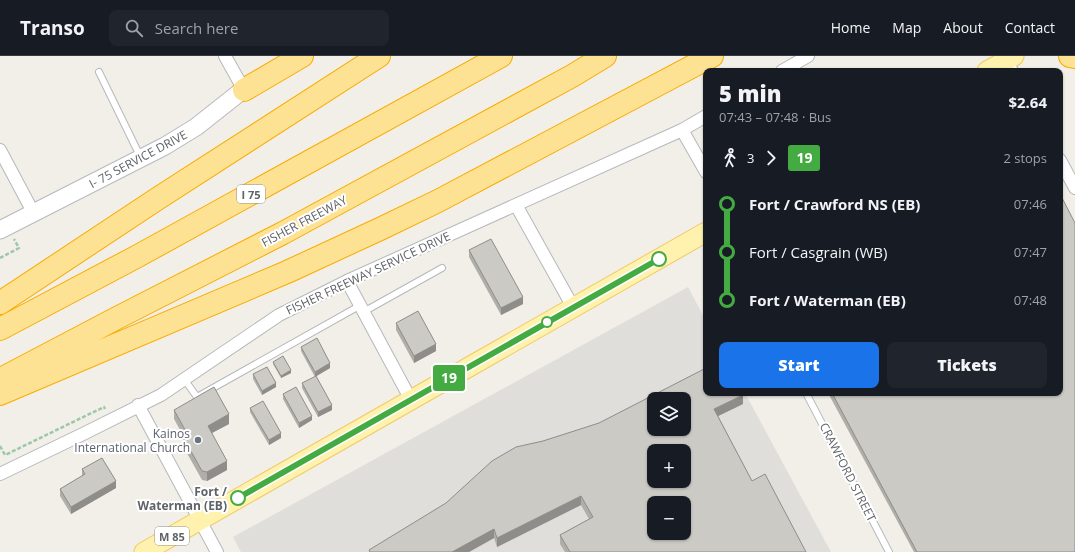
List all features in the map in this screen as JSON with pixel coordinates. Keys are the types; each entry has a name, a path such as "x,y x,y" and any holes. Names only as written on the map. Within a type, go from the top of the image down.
{"highway":[{"path":"244,90 302,56"},
{"path":"0,303 157,199 379,56"},
{"name":"I 75","path":"0,329 136,257 501,56"},
{"name":"FISHER FREEWAY","path":"0,380 283,233 572,76 605,56"},
{"path":"0,394 280,275 380,229 438,201 712,56"},
{"path":"1070,56 1075,57"}],"main road":[{"name":"I- 75 SERVICE DRIVE","path":"0,230 165,146 196,127 244,90 284,56"},
{"path":"994,68 1009,61"},
{"name":"M 85","path":"144,552 703,234"}],"street":[{"path":"225,56 244,90"},
{"path":"787,68 808,56"},
{"name":"FISHER FREEWAY SERVICE DRIVE","path":"0,474 161,395 279,316 347,280 682,130 703,118"},
{"path":"682,130 703,167"},
{"path":"0,150 33,212"},
{"path":"1063,166 1075,188"},
{"path":"516,205 574,307"},
{"path":"347,280 411,400"},
{"path":"138,405 217,552"}],"lane":[{"path":"99,72 141,159"},
{"path":"184,379 197,397 363,308 442,268"},
{"name":"CRAWFORD STREET","path":"808,396 889,552"}],"path":[{"path":"0,446 5,455 59,428"}],"shaded area":[{"path":"688,287 703,315 703,396 747,396 831,552 241,552 233,537"}],"building":[{"path":"1063,200 1075,223 1075,552 917,552 834,396 1063,396"},
{"path":"491,239 523,297 501,308 469,250"},
{"path":"418,311 436,344 414,356 396,323"},
{"path":"317,338 330,363 315,372 301,347"},
{"path":"283,356 291,370 281,376 273,362"},
{"path":"267,367 276,383 262,391 253,374"},
{"path":"703,370 703,396 741,396 714,409 752,481 765,474 806,552 570,552 560,535 593,517 581,496 497,538 494,529 452,552 370,552 369,550 446,503 492,461 516,447 543,441 599,423 647,398 647,436 691,436 691,392 659,392"},
{"path":"316,376 332,405 318,412 302,383"},
{"name":"Kainos International Church","path":"214,387 229,414 208,426 227,461 207,472 202,471 183,437 188,435 174,410"},
{"path":"296,387 312,416 299,423 283,394"},
{"path":"263,401 281,433 269,440 250,408"},
{"path":"102,458 116,481 71,507 60,489 85,474 82,469"}],"bus line":[{"name":"19","path":"238,498 659,259"}],"place":[{"name":"Kainos International Church","path":"198,440"},
{"name":"Fort / Waterman (EB)","path":"238,498"}]}
